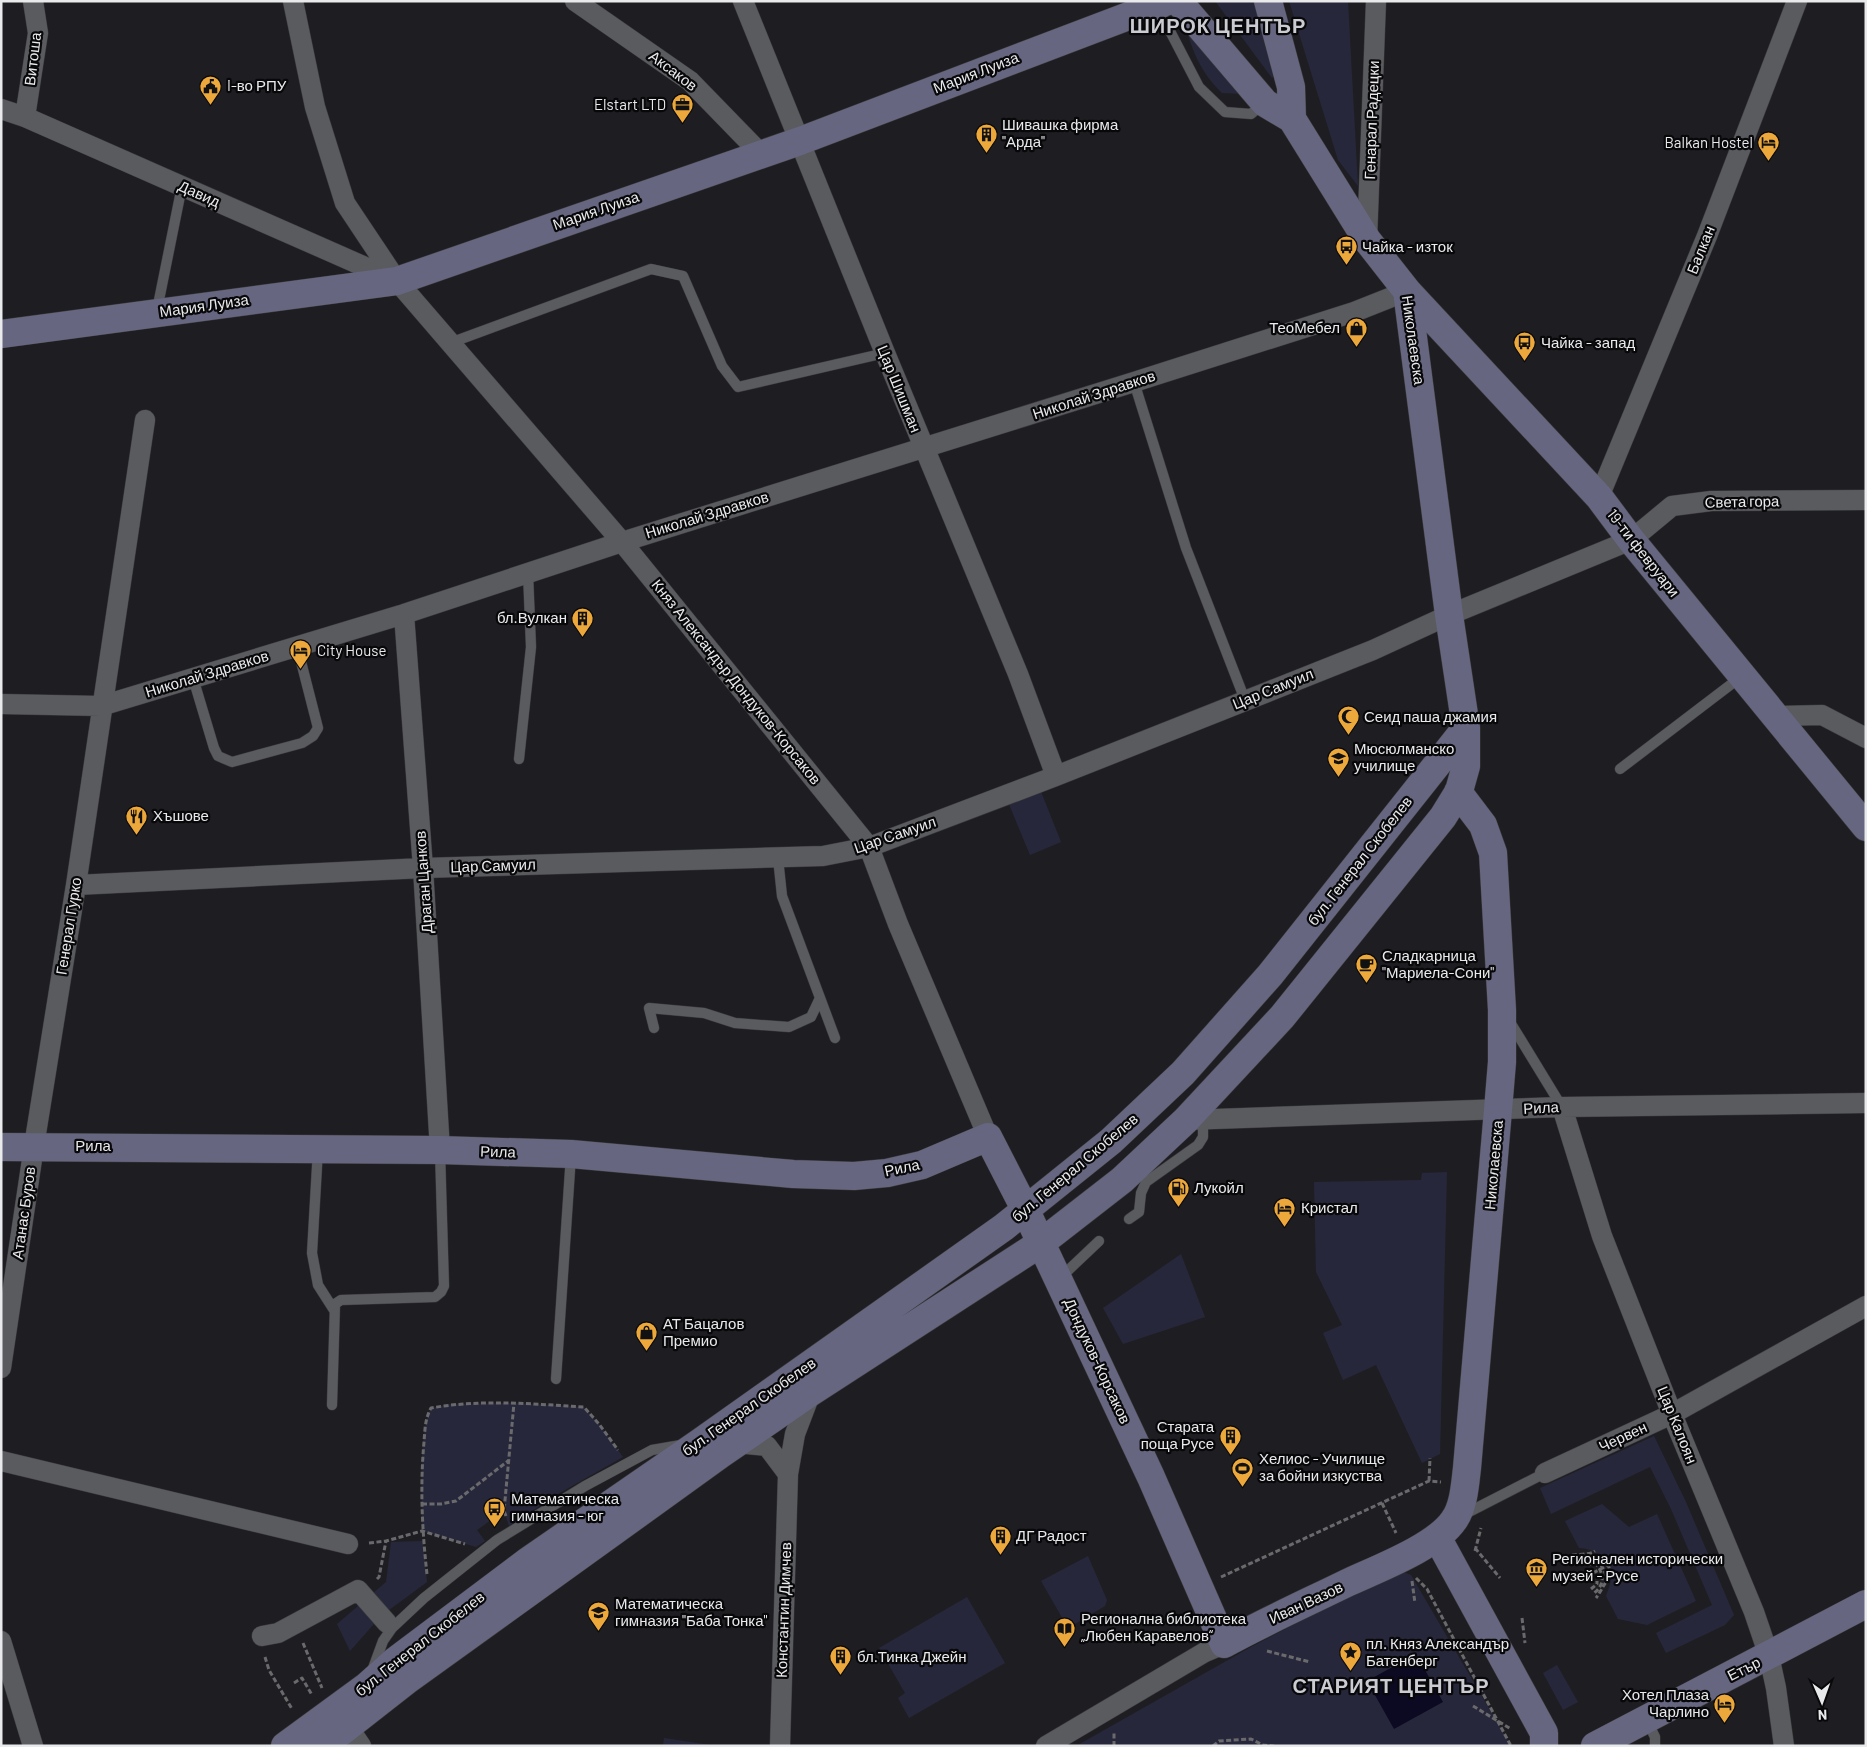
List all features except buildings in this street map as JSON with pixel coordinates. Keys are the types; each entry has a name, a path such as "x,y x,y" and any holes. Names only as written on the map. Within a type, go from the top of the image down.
{"main road":[{"path":"1268,1 1291,87 1292,119"},
{"name":"Мария Луиза","path":"1,334 397,281 800,140 1167,2"},
{"name":"Николаевска","path":"1167,2 1265,102 1292,119 1367,240 1407,291 1449,615 1466,728"},
{"name":"19-ти февруари","path":"1407,291 1599,497 1631,540 1773,716 1866,827"},
{"name":"бул. Генерал Скобелев","path":"323,1746 355,1736 406,1681 736,1443 811,1392 1041,1243 1122,1180 1194,1120 1282,1017 1443,817 1458,792 1466,766 1466,728"},
{"name":"бул. Генерал Скобелев","path":"285,1746 367,1686 395,1661 528,1561 699,1443 1026,1210 1111,1142 1183,1073 1270,975 1466,728"},
{"name":"Николаевска","path":"1436,1538 1446,1531 1456,1518 1467,1468 1502,1062 1502,1010 1493,852 1483,825 1458,792"},
{"name":"Дондуков-Корсаков","path":"988,1137 1026,1210 1151,1477 1224,1644"},
{"name":"Рила","path":"1,1146 318,1148 571,1154 793,1174 854,1176 887,1173 922,1165 988,1137"},
{"path":"1436,1538 1544,1734 1544,1746"},
{"name":"Иван Вазов","path":"1224,1644 1257,1626 1408,1565 1436,1538"},
{"name":"Етър","path":"1595,1746 1866,1604"}],"street":[{"name":"Витоша","path":"25,118 38,33 33,1"},
{"path":"293,1 315,107 345,203 397,281"},
{"name":"Аксаков","path":"575,1 690,81 761,154"},
{"name":"Цар Шишман","path":"743,1 885,353 1018,674 1056,776"},
{"name":"Генарал Радецки","path":"1367,240 1376,1"},
{"name":"Балкан","path":"1599,497 1707,236 1797,1"},
{"name":"Давид","path":"1,109 397,281"},
{"name":"Княз Александър Дондуков-Корсаков","path":"397,281 622,542 869,847 902,933 988,1137"},
{"name":"Николай Здравков","path":"1,704 101,706 404,614 622,542 1354,312 1407,291"},
{"name":"Генерал Гурко","path":"34,1146 76,884 145,420"},
{"name":"Света гора","path":"1631,540 1672,506 1711,501 1866,500"},
{"name":"Цар Самуил","path":"76,884 423,868 823,856 869,847 1056,776 1374,650 1449,615 1631,540"},
{"name":"Драган Цанков","path":"404,614 423,868 440,1150"},
{"path":"1773,716 1822,716 1866,738"},
{"name":"Рила","path":"1194,1120 1562,1107 1866,1103"},
{"name":"Цар Калоян","path":"1562,1107 1602,1236 1672,1414 1754,1612 1769,1656 1776,1688 1784,1746"},
{"name":"Атанас Буров","path":"1,1368 34,1146"},
{"name":"Червен","path":"1545,1473 1672,1414 1866,1306"},
{"name":"Константин Димчев","path":"780,1746 788,1474 796,1434 811,1392"},
{"path":"736,1443 767,1446 788,1474"},
{"path":"1,1460 348,1544"},
{"path":"262,1636 278,1633 358,1590 386,1623"},
{"path":"1,1641 33,1746"},
{"name":"Иван Вазов","path":"1046,1746 1205,1652 1224,1644"}],"lane":[{"path":"1167,2 1199,87 1225,112 1251,114 1265,102"},
{"path":"157,313 182,186"},
{"path":"450,343 652,269 683,276 722,366 738,387 885,353"},
{"path":"1134,382 1186,548 1245,700"},
{"path":"519,760 531,647 528,573"},
{"path":"193,678 218,756 232,762 302,742 312,736 318,728 297,646"},
{"path":"1620,769 1742,676"},
{"path":"778,858 782,896 835,1038"},
{"path":"654,1028 649,1008 704,1013 735,1023 789,1027 811,1017 820,998"},
{"path":"1502,1010 1562,1107"},
{"path":"1130,1219 1139,1212 1141,1193 1146,1182 1198,1145 1203,1137 1194,1120"},
{"path":"318,1148 312,1252 318,1285 334,1310"},
{"path":"332,1405 335,1304 342,1300 435,1297 444,1286 440,1150"},
{"path":"556,1379 571,1154"},
{"path":"1058,1279 1099,1241"},
{"path":"367,1686 383,1641 392,1628 424,1598 497,1540 584,1486 652,1450 699,1443"},
{"name":"Червен","path":"1456,1518 1545,1473"},
{"path":"1646,1719 1655,1737 1655,1746"}],"path":[{"path":"506,1518 504,1511 514,1403"},
{"path":"428,1577 422,1531 422,1464 426,1417 431,1408 450,1404 514,1403 584,1407 623,1457"},
{"path":"1198,1587 1429,1481 1430,1458"},
{"path":"422,1504 441,1504 456,1501 508,1460"},
{"path":"1382,1503 1408,1565 1426,1589 1511,1746"},
{"path":"358,1590 379,1578 386,1542 422,1531"},
{"path":"1475,1548 1500,1578"},
{"path":"1574,1559 1582,1553 1590,1554 1595,1551"},
{"path":"1590,1554 1606,1574 1602,1590 1596,1598"},
{"path":"1574,1559 1588,1557 1596,1561"},
{"path":"1574,1559 1588,1563 1602,1558 1608,1564 1612,1575 1606,1580"},
{"path":"1593,1573 1608,1564"},
{"path":"1594,1593 1602,1584 1601,1568"},
{"path":"1591,1589 1597,1584 1597,1581"},
{"path":"1522,1618 1524,1630"},
{"path":"294,1624 323,1688"},
{"path":"262,1636 263,1651 269,1670 295,1714"},
{"path":"1266,1651 1310,1662"},
{"path":"294,1684 302,1678 312,1696"},
{"path":"1473,1706 1496,1718 1518,1733"},
{"path":"1114,1724 1114,1746"},
{"path":"1213,1746 1219,1741 1251,1739 1263,1745 1274,1746"}],"shaded area":[{"path":"1215,1 1262,1 1280,71 1272,78"},
{"path":"1289,1 1348,1 1358,186 1338,160"},
{"path":"1181,8 1244,94 1222,93 1213,84 1195,54"},
{"path":"1038,784 1061,842 1030,855 1006,797"},
{"path":"1447,1172 1440,1454 1422,1463 1376,1365 1343,1380 1323,1333 1342,1325 1316,1272 1314,1182 1421,1180 1422,1173"},
{"path":"1181,1254 1205,1317 1123,1344 1103,1308"},
{"path":"514,1403 584,1407 623,1457 558,1494 509,1526 504,1511 477,1530 485,1541 476,1547 422,1531 422,1450 427,1419 431,1408 450,1404"},
{"path":"1654,1436 1686,1502 1734,1615 1725,1625 1666,1653 1656,1633 1712,1605 1671,1509 1650,1467 1551,1514 1540,1488"},
{"path":"1602,1504 1629,1527 1657,1514 1696,1601 1647,1625 1618,1619 1606,1596 1611,1580 1609,1565 1596,1553 1579,1548 1565,1521"},
{"path":"423,1541 427,1582 381,1616 350,1651 337,1624 386,1582 391,1542"},
{"path":"1088,1556 1107,1600 1105,1606 1068,1628 1041,1581"},
{"path":"1401,1571 1411,1575 1511,1746 1076,1746 1251,1647 1390,1574"},
{"path":"967,1597 1005,1663 909,1718 898,1698 905,1693 879,1648"},
{"path":"1416,1654 1443,1702 1394,1729 1367,1681"},
{"path":"1557,1665 1578,1702 1563,1710 1543,1673"},
{"path":"664,1738 717,1746 663,1746"}],"place":[{"name":"I-во РПУ","path":"211,105"},
{"name":"Elstart LTD","path":"682,124"},
{"name":"Шивашка фирма ''Арда''","path":"986,153"},
{"name":"Balkan Hostel","path":"1769,162"},
{"name":"Чайка - изток","path":"1346,266"},
{"name":"ТеоМебел","path":"1356,347"},
{"name":"Чайка - запад","path":"1525,362"},
{"name":"бл.Вулкан","path":"583,637"},
{"name":"City House","path":"301,670"},
{"name":"Сеид паша джамия","path":"1348,736"},
{"name":"Мюсюлманско училище","path":"1338,777"},
{"name":"Хъшове","path":"137,835"},
{"name":"Сладкарница \"Мариела-Сони\"","path":"1366,984"},
{"name":"Лукойл","path":"1178,1207"},
{"name":"Кристал","path":"1285,1227"},
{"name":"АТ Бацалов Премио","path":"647,1352"},
{"name":"Старата поща Русе","path":"1230,1455"},
{"name":"Хелиос - Училище за бойни изкуства","path":"1243,1487"},
{"name":"Математическа гимназия - юг","path":"495,1527"},
{"name":"ДГ Радост","path":"1000,1555"},
{"name":"Регионален исторически музей - Русе","path":"1536,1587"},
{"name":"Математическа гимназия \"Баба Тонка\"","path":"599,1632"},
{"name":"Регионална библиотека „Любен Каравелов“","path":"1065,1647"},
{"name":"пл. Княз Александър Батенберг","path":"1350,1672"},
{"name":"бл.Тинка Джейн","path":"841,1676"},
{"name":"Хотел Плаза Чарлино","path":"1725,1723"}],"district":[{"name":"ШИРОК ЦЕНТЪР","path":"1218,26"},
{"name":"СТАРИЯТ ЦЕНТЪР","path":"1391,1686"}]}
